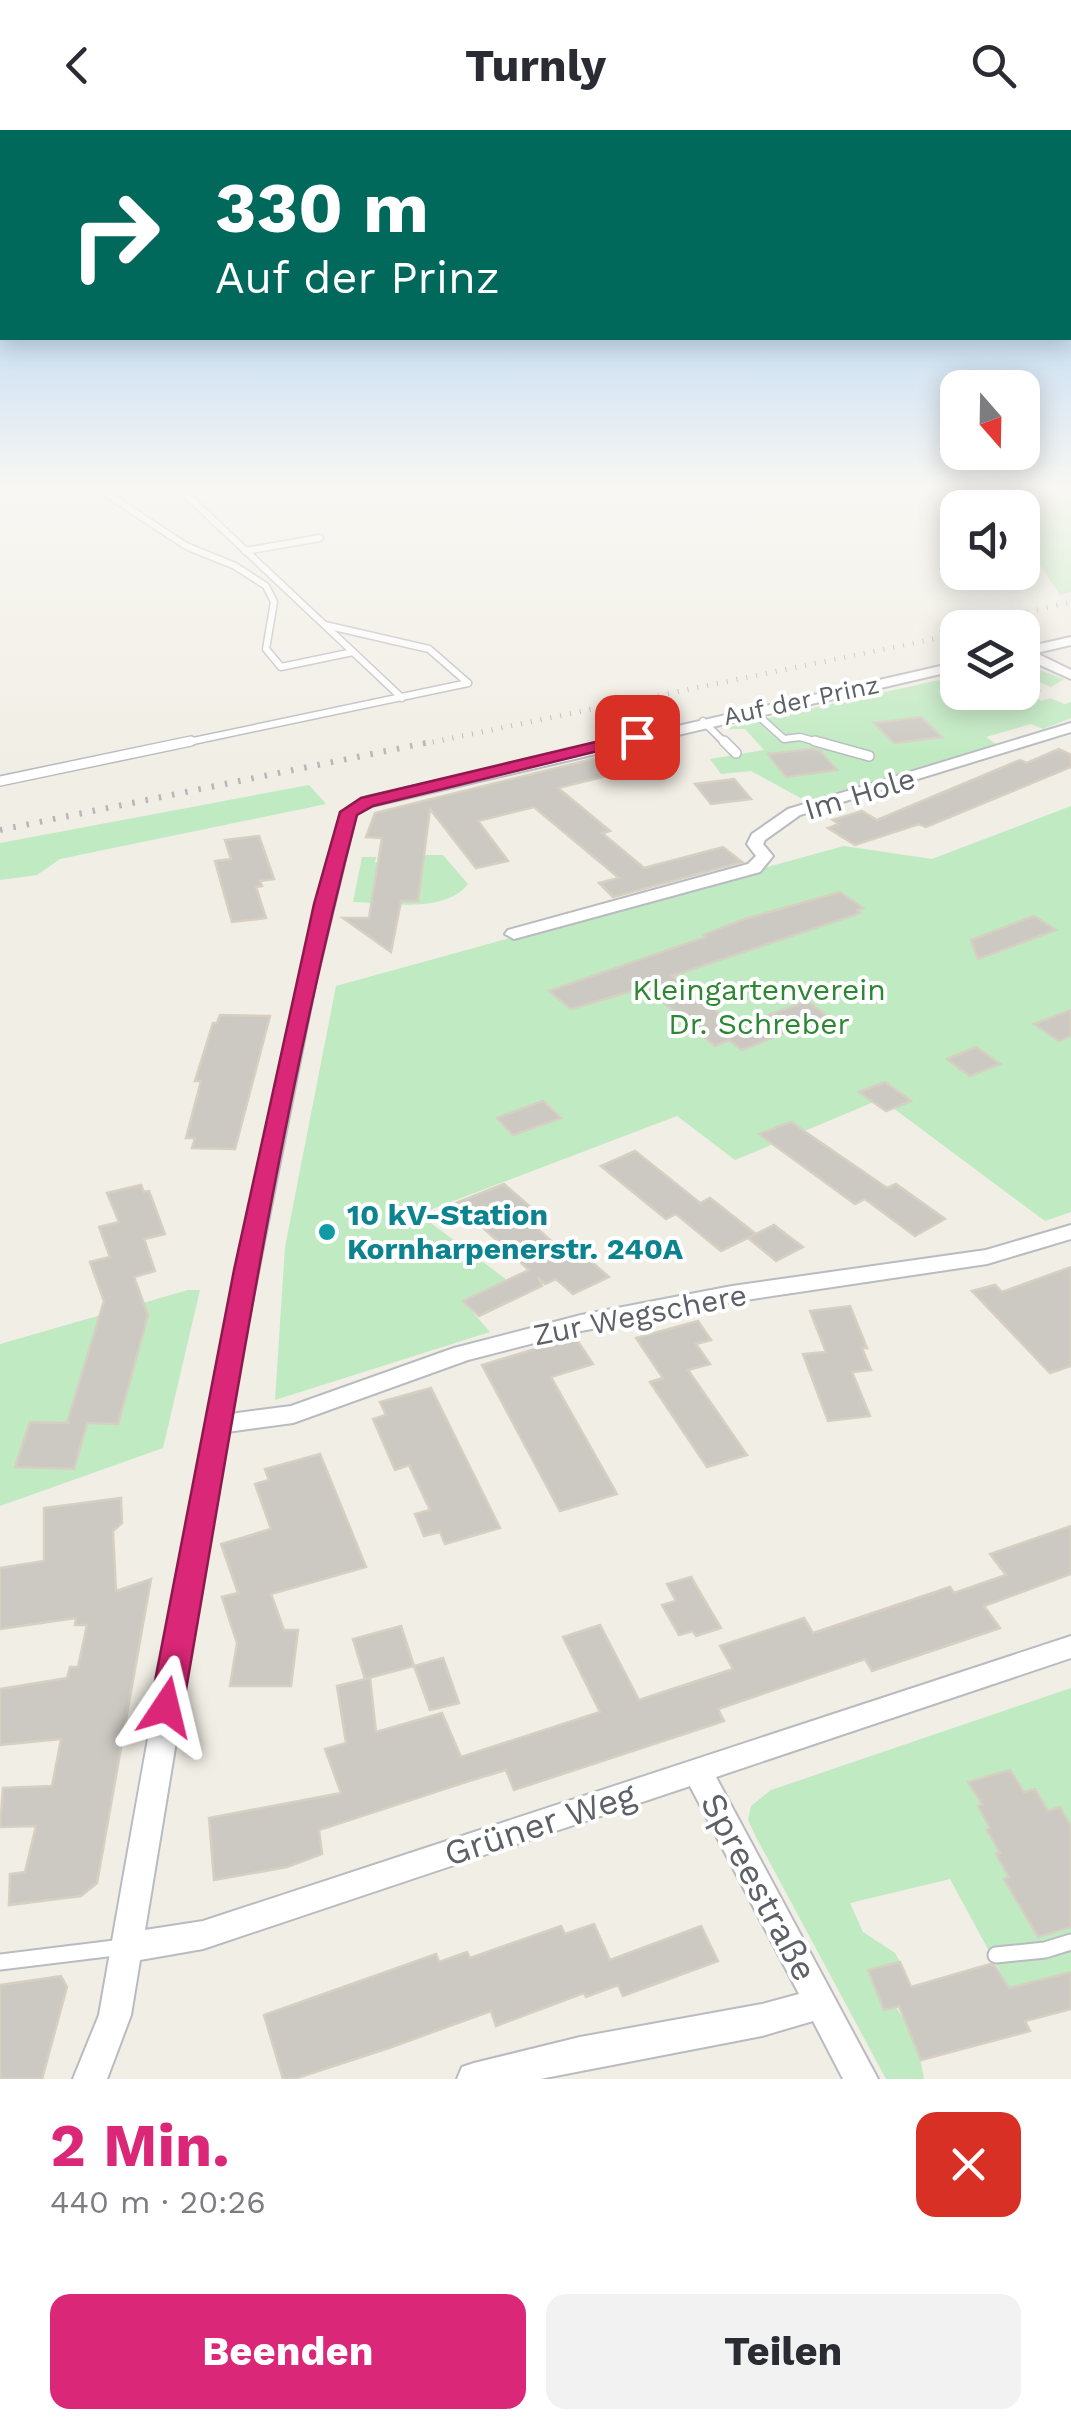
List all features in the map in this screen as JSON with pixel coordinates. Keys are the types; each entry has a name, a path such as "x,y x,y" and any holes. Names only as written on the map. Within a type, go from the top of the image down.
{"street":[{"path":"1040,648 1071,641"},
{"path":"1040,660 1071,674"},
{"name":"Auf der Prinz","path":"216,1425 324,904 345,820 353,808 703,721 940,670"},
{"name":"Im Hole","path":"514,934 754,868 765,856 755,844 758,837 794,812 1071,727"},
{"name":"Zur Wegschere","path":"216,1425 293,1414 462,1354 582,1323 732,1294 933,1268 986,1258 1071,1232"},
{"path":"90,2079 115,2015 216,1425"},
{"name":"Grüner Weg","path":"128,1947 203,1936 1071,1647"},
{"name":"Spreestraße","path":"698,1772 861,2079"},
{"name":"Spreestraße","path":"474,2079 580,2053 762,2020 820,2002"}],"lane":[{"path":"254,578 266,586 274,602 266,649 281,666 353,652"},
{"path":"275,578 402,698"},
{"path":"0,781 468,683 429,649 324,625"},
{"path":"753,710 784,739 800,737 869,756"},
{"path":"703,721 736,753"},
{"path":"996,1955 1045,1950 1071,1942"},
{"name":"Grüner Weg","path":"0,1962 58,1952 128,1947"}],"green space":[{"path":"1049,578 1071,578 1071,592 1060,595"},
{"path":"1040,670 1064,679 1051,687 1040,682"},
{"path":"940,680 940,710 1040,710 1040,700 1071,702 1071,718 1043,729 1031,724 986,737 996,744 806,801 751,771 721,774 710,759 764,750 745,729 720,729"},
{"path":"309,785 326,804 60,859 37,875 0,880 0,843"},
{"name":"Kleingartenverein Dr. Schreber","path":"1071,806 1071,1212 1045,1221 881,1099 735,1160 677,1116 419,1214 507,1280 463,1301 490,1332 275,1400 285,1247 336,986 844,846 932,859"},
{"path":"424,855 443,855 468,884 445,900 430,903 353,902 362,857 376,857 378,863 373,901 417,901"},
{"path":"188,1290 200,1290 163,1448 0,1506 0,1344"},
{"path":"1071,1688 1071,1972 1009,1988 950,1879 850,1903 863,1932 895,1953 900,1962 868,1971 904,2021 917,2048 924,2079 886,2079 755,1835 748,1820 751,1806 771,1790"}],"building":[{"path":"921,717 942,737 894,743 874,723"},
{"path":"1059,749 1071,755 1071,767 926,827 919,824 855,845 828,828 839,824 833,820 862,811 877,820 1020,760 1027,763"},
{"path":"629,750 634,769 558,788 610,831 602,833 644,868 723,847 742,862 613,897 599,883 619,878 534,807 478,821 508,861 476,868 430,809 418,901 401,901 391,952 343,918 369,918 382,838 366,837 375,813"},
{"path":"820,751 837,770 786,777 768,754"},
{"path":"734,779 751,799 711,804 695,784"},
{"path":"259,836 274,879 260,881 262,886 256,887 266,918 232,922 215,861 231,859 225,840"},
{"path":"840,892 863,908 857,910 860,913 672,976 736,1027 807,1001 827,1016 742,1050 729,1040 715,1046 645,987 571,1009 549,991 706,937 703,935 745,919"},
{"path":"1034,916 1056,930 978,959 971,940"},
{"path":"1071,1010 1071,1036 1059,1041 1034,1024"},
{"path":"220,1015 270,1016 235,1149 192,1148 195,1138 186,1138 201,1081 195,1081 213,1023 217,1023"},
{"path":"976,1047 1000,1064 970,1076 947,1059"},
{"path":"885,1082 911,1101 886,1111 859,1092"},
{"path":"543,1101 561,1118 513,1135 497,1118"},
{"path":"791,1122 887,1188 896,1184 945,1219 915,1236 865,1199 855,1204 759,1134"},
{"path":"635,1151 700,1203 710,1198 756,1234 721,1251 676,1214 666,1219 601,1166"},
{"path":"504,1184 534,1210 522,1215 559,1248 570,1243 609,1277 573,1294 556,1279 545,1284 538,1277 542,1286 479,1316 463,1301 529,1270 456,1203"},
{"path":"141,1185 144,1192 149,1191 165,1234 144,1239 155,1271 134,1277 148,1315 118,1424 87,1423 74,1469 15,1467 30,1422 67,1423 104,1301 90,1262 110,1257 99,1227 119,1222 107,1193"},
{"path":"774,1225 803,1247 776,1261 748,1238"},
{"path":"1071,1267 1071,1366 1050,1373 972,1291 995,1285 1002,1292"},
{"path":"850,1306 867,1348 862,1348 871,1370 852,1372 870,1416 828,1421 803,1354 826,1352 810,1311"},
{"path":"698,1321 711,1340 696,1344 710,1364 688,1370 747,1455 707,1467 650,1382 663,1378 636,1338"},
{"path":"575,1337 593,1364 551,1377 617,1494 560,1511 482,1365"},
{"path":"431,1388 500,1528 445,1544 440,1532 424,1536 415,1514 430,1510 409,1465 395,1470 373,1419 386,1415 380,1402"},
{"path":"320,1454 366,1567 271,1594 284,1630 298,1630 291,1686 230,1686 237,1643 222,1597 238,1593 221,1544 271,1529 255,1484 269,1480 265,1469"},
{"path":"121,1498 122,1523 113,1531 116,1591 151,1579 97,1883 81,1896 9,1905 10,1874 25,1872 36,1826 0,1827 3,1788 52,1786 61,1739 0,1745 0,1689 67,1678 70,1667 78,1667 87,1625 75,1625 76,1618 0,1629 0,1568 44,1561 44,1508"},
{"path":"1071,1526 1071,1574 984,1606 1000,1628 872,1671 865,1659 718,1709 724,1721 514,1790 506,1770 469,1781 319,1830 322,1854 287,1867 214,1880 209,1818 341,1793 325,1749 346,1743 337,1686 370,1678 376,1732 442,1713 461,1757 600,1712 563,1637 600,1625 639,1700 733,1669 720,1646 804,1618 813,1633 950,1587 954,1593 1006,1575 990,1554"},
{"path":"691,1577 721,1628 696,1636 693,1631 679,1635 662,1605 676,1601 667,1584"},
{"path":"401,1626 414,1666 365,1679 353,1639"},
{"path":"443,1658 459,1703 430,1710 414,1666"},
{"path":"1010,1770 1024,1792 1035,1789 1048,1811 1060,1807 1071,1826 1071,1927 1038,1937 1004,1879 1009,1877 978,1806 982,1804 968,1782"},
{"path":"594,1924 610,1960 701,1926 718,1961 623,1996 618,1985 586,1997 584,1993 496,2026 491,2011 389,2048 294,2079 283,2079 264,2015 436,1954 439,1962 467,1952 470,1958 561,1926 565,1934"},
{"path":"900,1962 911,1987 990,1964 1009,1988 1071,1972 1071,2009 1025,2021 1030,2031 921,2060 899,2006 884,2010 868,1970"},
{"path":"61,1976 67,1987 42,2079 0,2079 0,1985"}],"railway":[{"path":"1037,610 1071,602"},
{"path":"423,744 940,638"},
{"path":"0,830 435,741"}],"place":[{"name":"10 kV-Station Kornharpenerstr. 240A","path":"327,1232"}],"route":[{"path":"166,1707 247,1270 345,820 353,808 367,802 637,737"}]}
